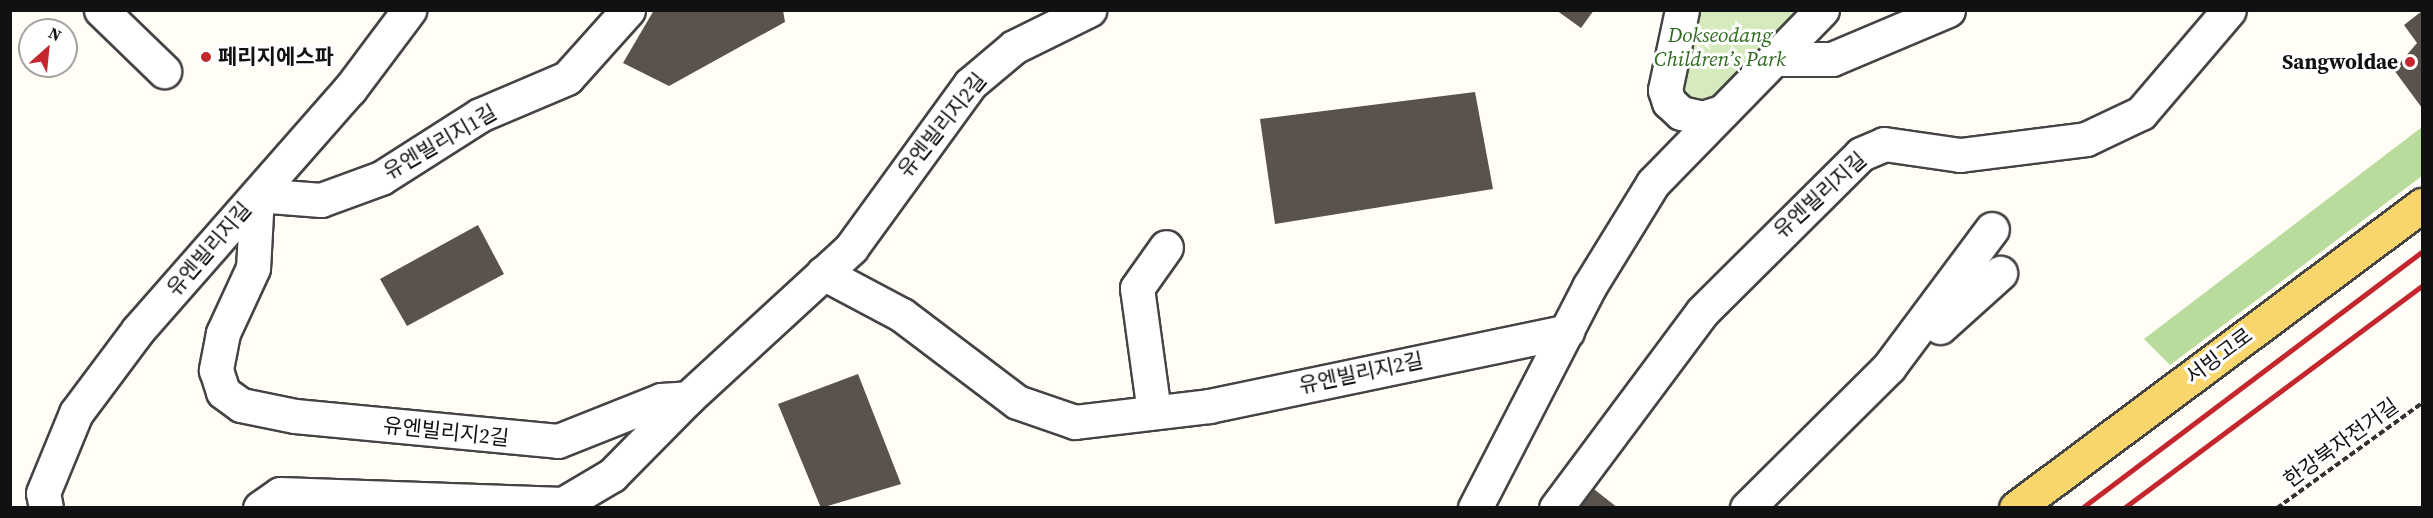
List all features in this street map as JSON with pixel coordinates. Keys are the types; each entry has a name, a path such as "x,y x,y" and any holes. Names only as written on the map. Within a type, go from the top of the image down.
{"main road":[{"name":"서빙고로","path":"2016,507 2422,205"},
{"name":"서빙고로","path":"2042,507 2422,225"}],"street":[{"path":"101,10 164,72"},
{"name":"유엔빌리지길","path":"46,507 43,493 76,412 138,330 350,89 409,10"},
{"name":"유엔빌리지1길","path":"257,195 321,200 381,178 480,115 567,78 628,10"},
{"name":"유엔빌리지2길","path":"257,195 253,268 223,333 216,369 223,392 241,405 318,419 558,441 661,400 688,398 851,248 970,84 1014,47 1089,10"},
{"path":"1682,10 1665,90 1669,102 1681,113 1702,118 1722,112"},
{"path":"1475,507 1567,331 1653,183 1822,10"},
{"path":"1774,59 1832,59 1948,10"},
{"name":"유엔빌리지길","path":"1556,507 1702,312 1861,154 1884,144 1960,155 2086,139 2141,113 2229,10"},
{"path":"1747,507 1889,367 1992,229"},
{"path":"1154,412 1137,288 1166,247"},
{"name":"유엔빌리지2길","path":"823,273 902,315 1017,402 1075,423 1209,406 1567,331"},
{"path":"1889,367 1930,338 2000,273"},
{"path":"260,507 280,494 563,504 612,475 688,398"}],"path":[{"name":"한강북자전거길","path":"2277,507 2422,403"}],"green space":[{"name":"Dokseodang Children’s Park","path":"1692,11 1809,11 1714,105 1678,95"},
{"path":"2422,127 2422,176 2170,365 2144,339"}],"building":[{"path":"654,10 783,10 785,22 669,86 623,63"},
{"path":"1556,10 1594,10 1581,28"},
{"name":"Sangwoldae","path":"2422,11 2422,108 2394,70 2417,43 2404,25"},
{"path":"1475,92 1493,189 1275,224 1260,119"},
{"path":"478,225 504,274 407,326 380,279"},
{"path":"858,374 901,484 821,508 778,404"},
{"path":"1590,486 1618,508 1573,508"}],"railway":[{"path":"2082,508 2422,252"},
{"path":"2124,508 2422,286"}],"place":[{"name":"페리지에스파","path":"206,57"},
{"name":"Sangwoldae","path":"2410,62"}]}
